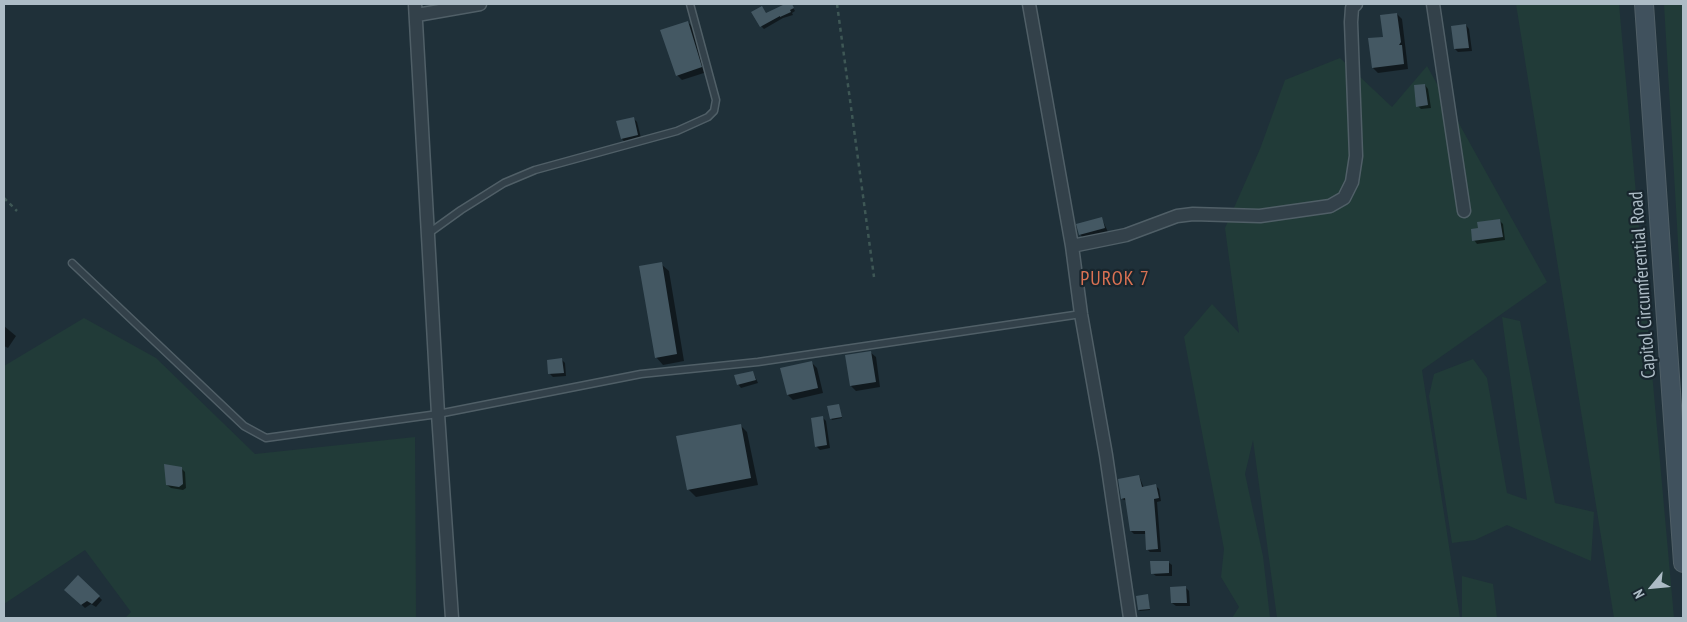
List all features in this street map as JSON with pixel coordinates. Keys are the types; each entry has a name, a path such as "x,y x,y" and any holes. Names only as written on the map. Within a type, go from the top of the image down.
{"main road":[{"name":"Capitol Circumferential Road","path":"1644,4 1683,563"}],"street":[{"path":"452,618 438,414 416,10 480,4"},
{"path":"1029,4 1072,246 1081,314 1106,455 1130,618"},
{"path":"1072,246 1126,235 1177,216 1193,214 1260,216 1330,206 1344,198 1352,182 1356,156 1351,22 1352,8 1356,4"},
{"path":"1433,4 1464,212"}],"lane":[{"path":"429,233 460,210 504,183 535,170 677,131 708,118 714,111 716,100 690,4"},
{"path":"72,262 244,426 266,438 279,438 438,414 642,374 758,362 1081,314"}],"path":[{"path":"837,4 874,277"},
{"path":"4,198 17,211"}],"green space":[{"path":"1516,4 1619,4 1674,618 1614,618"},
{"path":"1664,4 1683,4 1683,327"},
{"path":"1340,58 1392,107 1427,66 1547,282 1422,370 1460,618 1277,618 1253,440 1245,474 1263,556 1270,618 1232,618 1239,607 1221,577 1224,549 1184,337 1212,304 1239,333 1225,228 1260,149 1285,80"},
{"path":"1502,317 1520,321 1555,503 1594,512 1591,561 1507,525 1475,540 1452,543 1429,396 1434,374 1473,359 1487,378 1507,493 1527,500"},
{"path":"84,318 156,358 255,454 415,437 416,618 125,618 131,612 85,550 4,604 4,366"},
{"path":"1462,576 1493,584 1497,618 1462,618"}],"building":[{"path":"785,4 792,4 794,8 790,10 791,12 760,27 751,12 762,6 766,13"},
{"path":"1397,13 1401,42 1399,45 1402,45 1404,64 1372,68 1368,38 1383,37 1380,15"},
{"path":"688,21 702,67 676,76 660,30"},
{"path":"1466,24 1469,48 1454,49 1451,26"},
{"path":"1425,84 1428,105 1416,107 1414,85"},
{"path":"634,117 638,135 621,139 616,121"},
{"path":"1102,217 1105,228 1079,235 1076,224"},
{"path":"1500,219 1503,237 1472,241 1471,229 1478,228 1477,222"},
{"path":"662,262 677,354 655,358 639,266"},
{"path":"871,351 876,382 850,386 845,355"},
{"path":"562,358 564,373 548,374 547,360"},
{"path":"812,361 818,388 787,395 780,368"},
{"path":"753,371 756,380 737,385 734,375"},
{"path":"839,404 842,417 830,419 827,406"},
{"path":"823,416 827,445 815,447 811,418"},
{"path":"741,424 751,478 687,490 676,436"},
{"path":"164,464 182,467 183,484 179,487 166,485"},
{"path":"1139,475 1142,487 1156,484 1159,498 1154,499 1158,549 1146,550 1145,531 1130,531 1125,498 1121,499 1118,479"},
{"path":"1150,561 1169,561 1169,573 1151,574"},
{"path":"78,575 100,596 92,604 87,601 81,605 64,590"},
{"path":"1186,586 1187,603 1171,603 1170,587"},
{"path":"1148,594 1150,609 1138,610 1136,596"}],"district":[{"name":"PUROK 7","path":"1115,279"}]}
